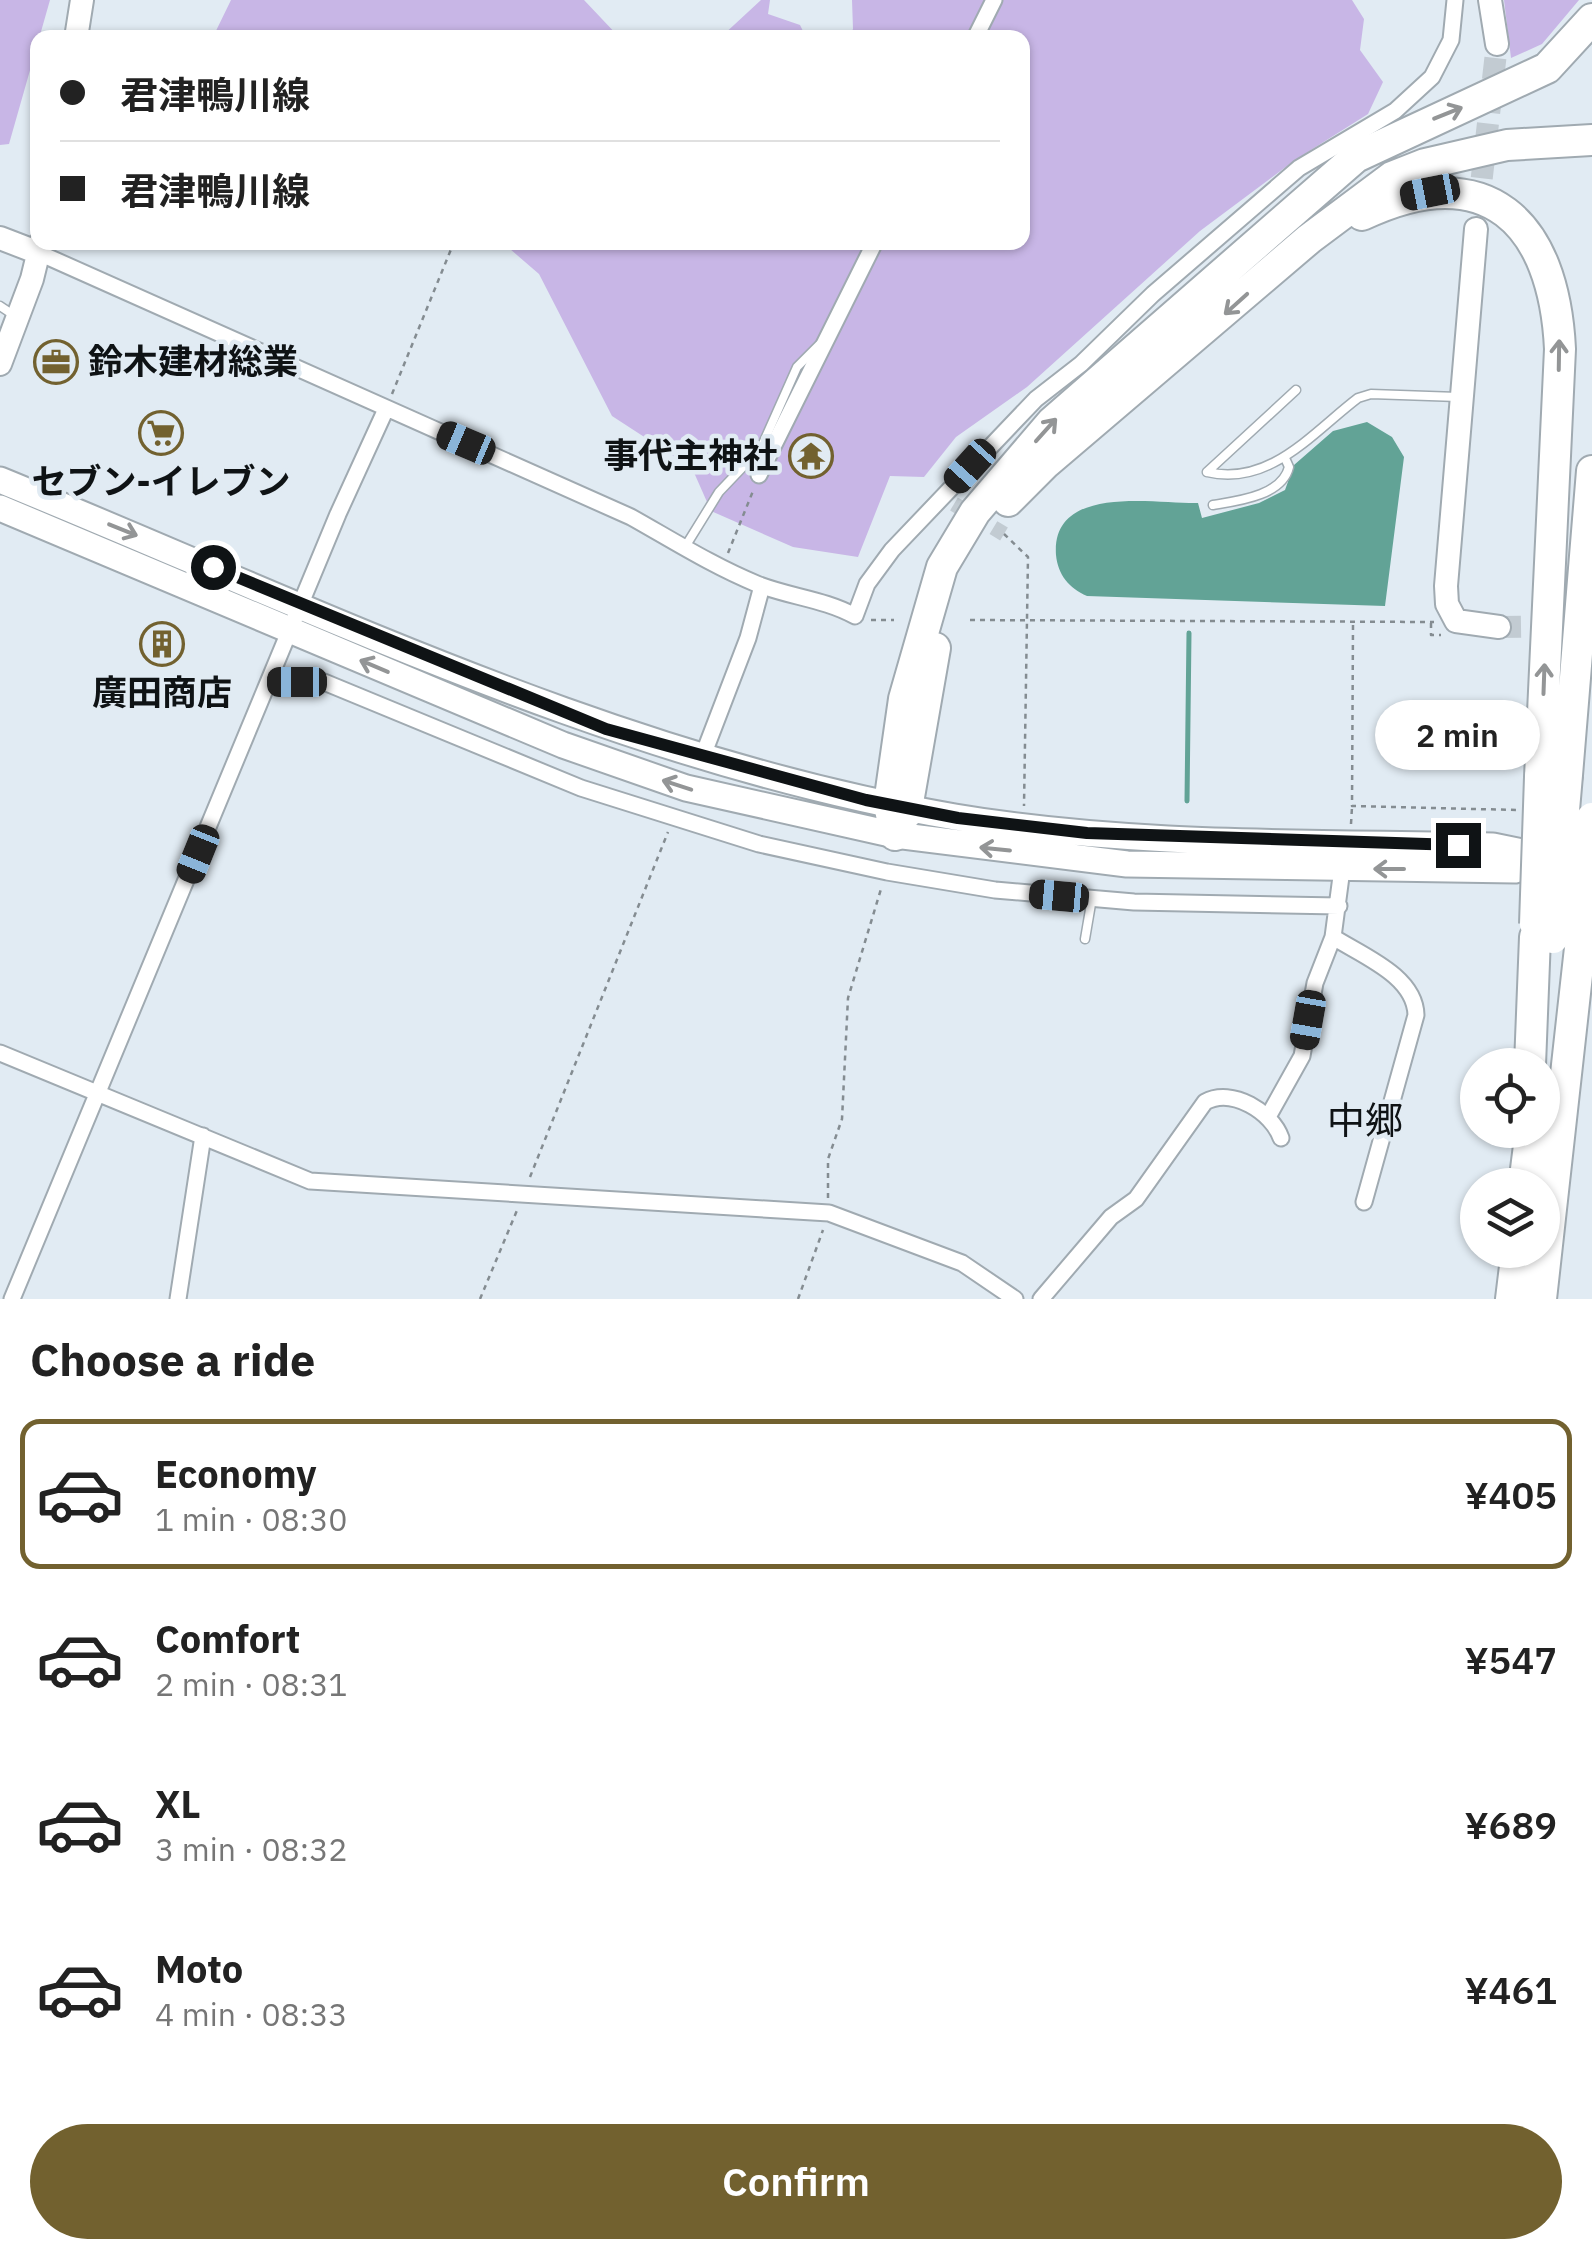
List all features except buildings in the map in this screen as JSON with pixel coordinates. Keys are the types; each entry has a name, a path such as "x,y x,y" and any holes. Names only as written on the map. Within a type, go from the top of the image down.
{"highway":[{"path":"898,816 904,699 942,567 976,512 1052,422 1356,157 1393,136 1547,68 1592,19"},
{"path":"1306,199 1398,159 1462,138 1514,127 1592,122"},
{"path":"898,816 936,642 965,566 986,530 1046,463 1309,239 1376,187 1425,164 1507,145 1592,140"},
{"path":"1309,239 1396,198 1430,192 1463,194 1505,212 1530,235 1548,267 1558,302 1556,938 1541,1299"},
{"path":"1554,776 1592,471"},
{"path":"1533,1048 1556,938 1592,818"},
{"path":"1540,1048 1556,938"},
{"path":"1512,1299 1515,1268"}],"main road":[{"path":"0,480 528,700 702,758 898,816 1127,864 1515,870 1555,858"},
{"path":"0,508 563,745 686,788 898,816 1189,839 1494,846 1555,858 1592,858"}],"street":[{"path":"77,30 82,0"},
{"path":"979,30 994,0"},
{"path":"44,250 386,409 631,517 722,568 762,586 828,602 856,616 867,584 892,550 949,499 1036,398 1081,364 1300,168 1395,112 1418,91 1441,66 1452,40 1456,0"},
{"path":"1490,0 1498,44"},
{"path":"1476,229 1446,586 1456,621 1500,627"},
{"path":"0,238 30,246"},
{"path":"0,364 9,312 39,250"},
{"path":"759,476 871,250"},
{"path":"12,1299 301,603 386,409"},
{"path":"702,758 748,638 762,586"},
{"path":"269,682 324,682 582,788 759,844 887,872 994,890 1092,898 1339,906"},
{"path":"1268,1114 1302,1056 1315,983 1334,936 1342,869"},
{"path":"1334,936 1407,985 1416,998 1416,1014 1364,1202"},
{"path":"0,1053 310,1182 829,1213 962,1263 1015,1299"},
{"path":"1041,1299 1111,1218 1136,1199 1205,1102 1216,1096 1232,1098 1268,1114 1281,1138"},
{"path":"178,1299 203,1136"}],"lane":[{"path":"685,547 719,492 761,448 797,367 828,339"},
{"path":"1296,390 1207,472 1247,474 1285,458 1358,398 1372,394 1462,398"},
{"path":"1213,506 1261,494 1282,481 1289,467 1285,458"},
{"path":"1085,939 1092,898"}],"path":[{"path":"386,409 451,250"},
{"path":"722,568 759,476"},
{"path":"1004,534 1028,557 1024,826"},
{"path":"856,616 894,620"},
{"path":"970,620 1456,621"},
{"path":"1352,623 1352,806 1534,810"},
{"path":"480,1299 674,818"},
{"path":"798,1299 829,1213 827,1166 842,1119 848,998 887,872"}],"shaded area":[{"path":"0,0 50,0 41,30 30,30 30,70 9,144 0,145"},
{"path":"231,0 584,0 612,30 216,30"},
{"path":"761,0 770,0 768,14 800,25 802,30 729,30"},
{"path":"852,0 1352,0 1364,19 1360,50 1383,82 1368,114 1295,160 1200,231 1027,387 956,437 924,477 890,476 858,557 793,547 711,511 692,468 612,416 539,274 511,250 1030,250 1030,30 853,29"},
{"path":"1504,0 1579,0 1542,44 1511,58"},
{"path":"1367,422 1392,437 1404,457 1385,606 1087,596 1062,575 1056,555 1059,532 1070,517 1088,507 1133,501 1198,503 1202,518 1259,503 1285,490 1294,465 1333,431"}],"waterway":[{"path":"1187,801 1189,633"}],"tunnel":[{"path":"1478,211 1497,44"},
{"path":"954,504 1004,534"},
{"path":"1499,627 1564,626"}],"place":[{"name":"鈴木建材総業","path":"56,362"},
{"name":"セブン-イレブン","path":"161,433"},
{"name":"事代主神社","path":"811,456"},
{"name":"廣田商店","path":"162,644"}],"district":[{"name":"中郷","path":"1365,1121"}],"route":[{"path":"213,567 606,729 866,800 958,818 1087,833 1458,845"}]}
